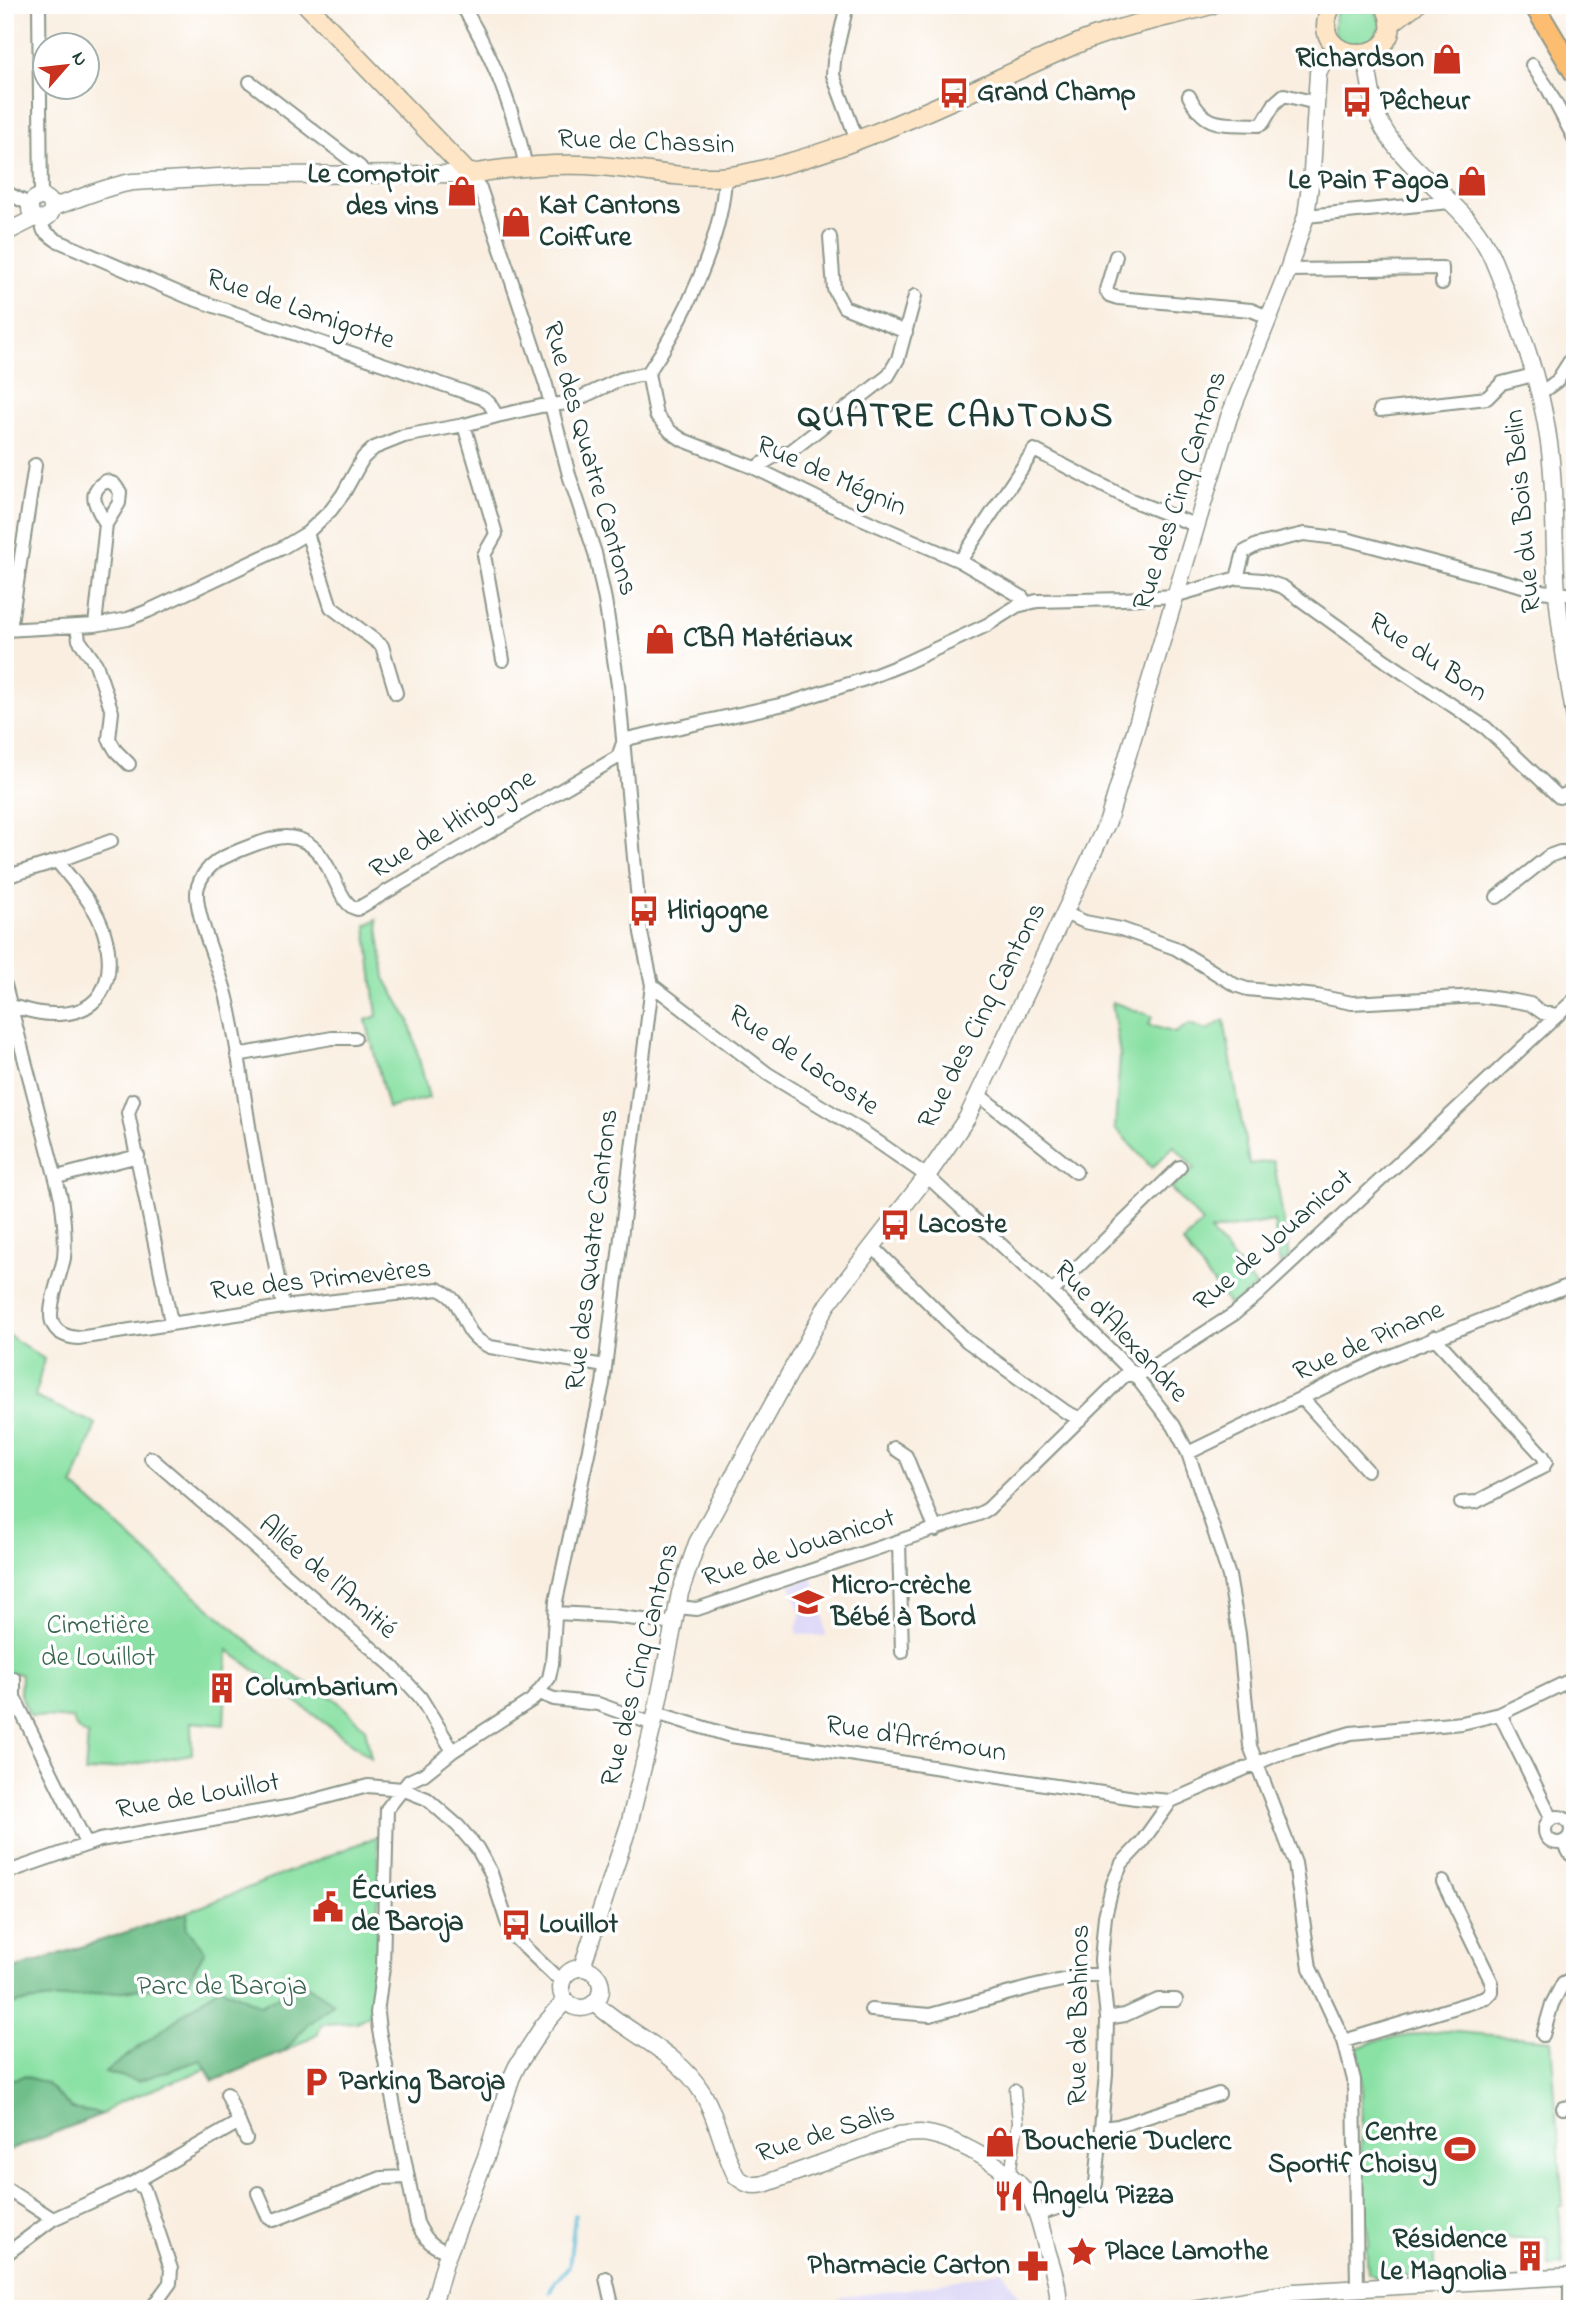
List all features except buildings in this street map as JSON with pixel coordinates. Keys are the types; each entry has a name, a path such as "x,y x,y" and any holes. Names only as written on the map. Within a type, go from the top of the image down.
{"main road":[{"path":"307,5 469,174"},
{"name":"Rue de Chassin","path":"469,174 549,164 599,165 667,174 725,176 808,158 1001,80 1075,44 1164,11 1211,5"},
{"path":"1332,5 1327,23 1331,40 1337,47 1354,55 1364,55 1373,52 1385,40 1390,23 1384,5"},
{"path":"1390,23 1415,5"},
{"path":"1525,5 1545,28"},
{"path":"1534,5 1545,28 1575,74"}],"street":[{"path":"5,192 40,209 39,5"},
{"path":"461,5 481,38 498,80 526,167"},
{"path":"847,5 833,75 858,140"},
{"name":"Rue des Cinq Cantons","path":"582,1967 629,1825 655,1719 680,1593 697,1543 827,1305 928,1176 967,1118 1108,821 1229,417 1288,270 1306,216 1312,171 1318,74 1326,56 1337,47"},
{"name":"Rue du Bois Belin","path":"1364,55 1374,110 1383,129 1410,165 1471,223 1493,258 1533,375 1549,443 1557,593 1575,719"},
{"path":"1532,65 1575,139"},
{"path":"250,82 360,167 366,176"},
{"path":"1189,96 1205,119 1237,124 1263,124 1275,103 1284,95 1316,103"},
{"name":"Rue de Chassin","path":"5,233 40,209 76,201 114,185 133,182 253,175 469,174"},
{"name":"Rue des Quatre Cantons","path":"469,174 480,188 552,404 569,475 595,553 603,587 618,685 641,933 652,985 605,1366 556,1601 552,1664 549,1678 539,1693"},
{"path":"35,465 7,629 95,625 128,619 148,611 282,548 307,533 331,510 363,458 374,448 404,436 552,404 569,403 621,379 648,373 704,266 719,220 725,176"},
{"path":"1306,216 1450,202"},
{"name":"Rue de Lamigotte","path":"40,209 49,237 188,297 482,398 498,416"},
{"path":"830,237 834,289 844,307 906,332"},
{"path":"1116,256 1106,290 1109,295 1251,310 1268,317"},
{"path":"1288,270 1442,268 1442,283"},
{"path":"755,468 775,456 791,451 888,376 898,359 915,296"},
{"path":"1539,394 1556,381 1575,353"},
{"name":"Rue de Mégnin","path":"648,373 656,415 671,432 683,440 755,468 832,506 960,561 1022,597 1026,603"},
{"path":"1380,410 1487,398 1502,383 1533,375"},
{"path":"464,425 496,534 484,555 503,660"},
{"path":"960,561 1034,450 1131,500 1195,526"},
{"path":"95,625 106,524"},
{"path":"307,533 331,607 382,646 396,693"},
{"path":"1237,578 1244,552 1256,545 1304,534 1346,539 1541,591 1575,595"},
{"name":"Rue de Hirigogne","path":"283,1307 227,997 197,906 198,885 209,868 218,861 275,839 299,839 310,844 321,856 346,904 352,908 361,908 474,839 618,757 623,743 639,736 789,703 859,681 901,665 987,625 1026,603 1174,596 1237,578"},
{"name":"Rue du Bon","path":"1237,578 1262,580 1283,587 1486,729 1559,797 1575,790"},
{"path":"77,626 79,640 96,664 112,712 109,739 129,764"},
{"path":"5,877 111,841"},
{"path":"1497,897 1549,856 1560,852 1575,852"},
{"path":"11,1006 42,1014 61,1014 79,1010 93,1002 106,987 111,966 108,941 103,928 83,894 57,861"},
{"path":"1064,913 1085,922 1121,929 1175,948 1235,985 1247,989 1317,996 1352,1003 1478,996 1530,1004 1543,1013 1556,1014"},
{"path":"5,985 57,1177 138,1156"},
{"name":"Rue de Lacoste","path":"652,985 768,1074 928,1176"},
{"name":"Rue de Jouanicot","path":"678,1607 697,1609 936,1530 988,1509 1125,1375 1144,1372 1234,1314 1257,1295 1575,999"},
{"path":"237,1055 332,1038 355,1038"},
{"path":"979,1095 1076,1172"},
{"path":"133,1100 128,1113 171,1322"},
{"path":"1052,1292 1180,1167"},
{"name":"Rue d'Alexandre","path":"928,1176 1052,1292 1134,1374 1174,1426 1188,1454 1229,1576 1240,1634 1250,1746 1296,1863 1310,1968 1344,2041 1354,2080 1357,2288"},
{"name":"Rue des Primevères","path":"57,1177 64,1212 65,1240 51,1320 64,1336 78,1338 171,1322 438,1289 456,1300 467,1329 478,1342 490,1347 605,1366"},
{"path":"872,1246 967,1341 1066,1412 1081,1419"},
{"name":"Rue de Pinane","path":"1188,1454 1434,1337 1575,1283"},
{"path":"1434,1337 1546,1462 1543,1467 1476,1503 1461,1503"},
{"path":"1302,1398 1367,1470"},
{"path":"894,1448 906,1456 936,1530"},
{"name":"Allée de l'Amitié","path":"151,1458 391,1665 420,1697 453,1751"},
{"path":"899,1542 902,1652"},
{"path":"556,1613 664,1621 675,1625"},
{"path":"1171,1801 1276,1755 1352,1733 1462,1723 1500,1714 1575,1678"},
{"path":"13,1679 14,1697 18,1707 86,1843"},
{"path":"449,2251 442,2250 426,2240 417,2223 377,2013 383,1967 387,1809 409,1781 424,1774 453,1751 539,1693"},
{"name":"Rue d'Arrémoun","path":"539,1693 555,1699 598,1704 731,1736 1135,1798 1171,1801"},
{"path":"1500,1714 1551,1817 1569,1822 1571,1827 1564,1843"},
{"name":"Rue de Louillot","path":"5,1873 86,1843 292,1806 368,1786 402,1789"},
{"path":"402,1789 427,1799 458,1826 477,1848 491,1873 507,1922 516,1939 554,1975 563,1979"},
{"name":"Rue de Bahinos","path":"1036,2215 1091,2197 1097,2174 1106,2074 1107,2018 1102,1975 1105,1916 1113,1883 1122,1863 1141,1843 1171,1801"},
{"path":"1551,1817 1548,1820 1546,1838 1559,1844 1564,1843"},
{"path":"1564,1843 1570,1854 1575,1856"},
{"path":"1344,2041 1486,1998 1493,1992 1492,1983 1443,1882"},
{"path":"582,1967 599,1978 601,1992 595,2003 589,2007 576,2008 565,2001 561,1990 563,1979 571,1970 582,1967"},
{"path":"871,2010 930,2015 1084,1975 1102,1975"},
{"path":"1543,2035 1552,2004 1563,1983 1575,1977"},
{"path":"1107,2018 1125,2015 1158,2000 1176,2000"},
{"path":"432,2309 449,2251 486,2157 517,2066 543,2026 565,2001"},
{"name":"Rue de Salis","path":"595,2003 675,2062 692,2078 709,2105 736,2176 745,2184 755,2186 899,2135 920,2133 942,2138 1007,2173 1019,2182 1036,2215 1059,2289 1058,2309"},
{"path":"1011,2167 1018,2122 1016,2090"},
{"path":"227,2094 246,2139"},
{"path":"1101,2128 1118,2126 1219,2094"},
{"path":"5,2255 53,2220 135,2182 239,2122"},
{"path":"258,2193 268,2216 274,2220 381,2178 408,2177"},
{"path":"135,2182 144,2189 171,2269 170,2283 151,2309"},
{"path":"5,2188 53,2220"},
{"path":"1191,2309 1294,2292 1572,2276 1570,2309"},
{"path":"606,2278 613,2309"}],"shaded area":[{"name":"Micro-crèche Bébé à Bord","path":"812,1578 822,1608 826,1636 796,1634 801,1614 790,1585"},
{"path":"1003,2271 1026,2309 822,2309 842,2297 909,2289"}],"green space":[{"path":"1341,5 1374,5 1381,25 1373,42 1355,47 1339,39 1334,22"},
{"path":"377,919 385,978 409,1020 429,1098 388,1108 366,1020 377,1016 366,925"},
{"path":"1112,1002 1152,1016 1149,1025 1175,1033 1189,1024 1207,1030 1224,1020 1249,1164 1274,1161 1289,1258 1280,1265 1274,1221 1210,1231 1256,1286 1231,1307 1183,1243 1202,1222 1171,1189 1194,1168 1174,1146 1152,1168 1115,1128 1120,1055"},
{"name":"Cimetière de Louillot","path":"5,1333 44,1359 35,1397 96,1424 73,1485 250,1643 298,1678 336,1700 365,1728 371,1758 228,1650 224,1725 191,1722 192,1754 85,1773 88,1735 78,1730 73,1719 30,1716 20,1694 21,1674 5,1672"},
{"name":"Parc de Baroja","path":"378,1836 378,1991 370,2015 356,2022 322,2024 318,2033 284,2052 213,2081 206,2069 118,2103 102,2114 5,2152 5,1972 188,1912"},
{"path":"188,1912 186,1927 205,1951 186,1984 18,2003 5,2009 5,1972"},
{"path":"302,1982 334,2003 306,2026 284,2052 213,2081 201,2060 138,2081 105,2072 220,1987 261,2006"},
{"name":"Centre Sportif Choisy","path":"1444,2031 1551,2040 1563,2206 1559,2207 1563,2265 1549,2267 1547,2237 1434,2243 1434,2275 1377,2278 1368,2273 1367,2225 1363,2225 1366,2216 1366,2206 1363,2205 1364,2164 1361,2163 1362,2079 1354,2049 1378,2040"},
{"path":"24,2076 46,2083 72,2109 102,2114 5,2152 5,2081"}],"waterway":[{"path":"550,2292 555,2281 569,2267 575,2215"}],"place":[{"name":"Richardson","path":"1447,59"},
{"name":"Grand Champ","path":"954,93"},
{"name":"Pêcheur","path":"1357,102"},
{"name":"Le Pain Fagoa","path":"1472,181"},
{"name":"Le comptoir des vins","path":"462,191"},
{"name":"Kat Cantons Coiffure","path":"516,222"},
{"name":"CBA Matériaux","path":"660,639"},
{"name":"Hirigogne","path":"644,911"},
{"name":"Lacoste","path":"895,1225"},
{"name":"Micro-crèche Bébé à Bord","path":"808,1602"},
{"name":"Columbarium","path":"222,1688"},
{"name":"Écuries de Baroja","path":"328,1907"},
{"name":"Louillot","path":"516,1925"},
{"name":"Parking Baroja","path":"316,2082"},
{"name":"Boucherie Duclerc","path":"1000,2142"},
{"name":"Centre Sportif Choisy","path":"1460,2149"},
{"name":"Angelu Pizza","path":"1009,2196"},
{"name":"Place Lamothe","path":"1082,2252"},
{"name":"Résidence Le Magnolia","path":"1530,2256"},
{"name":"Pharmacie Carton","path":"1033,2266"}],"district":[{"name":"QUATRE CANTONS","path":"956,417"}]}
